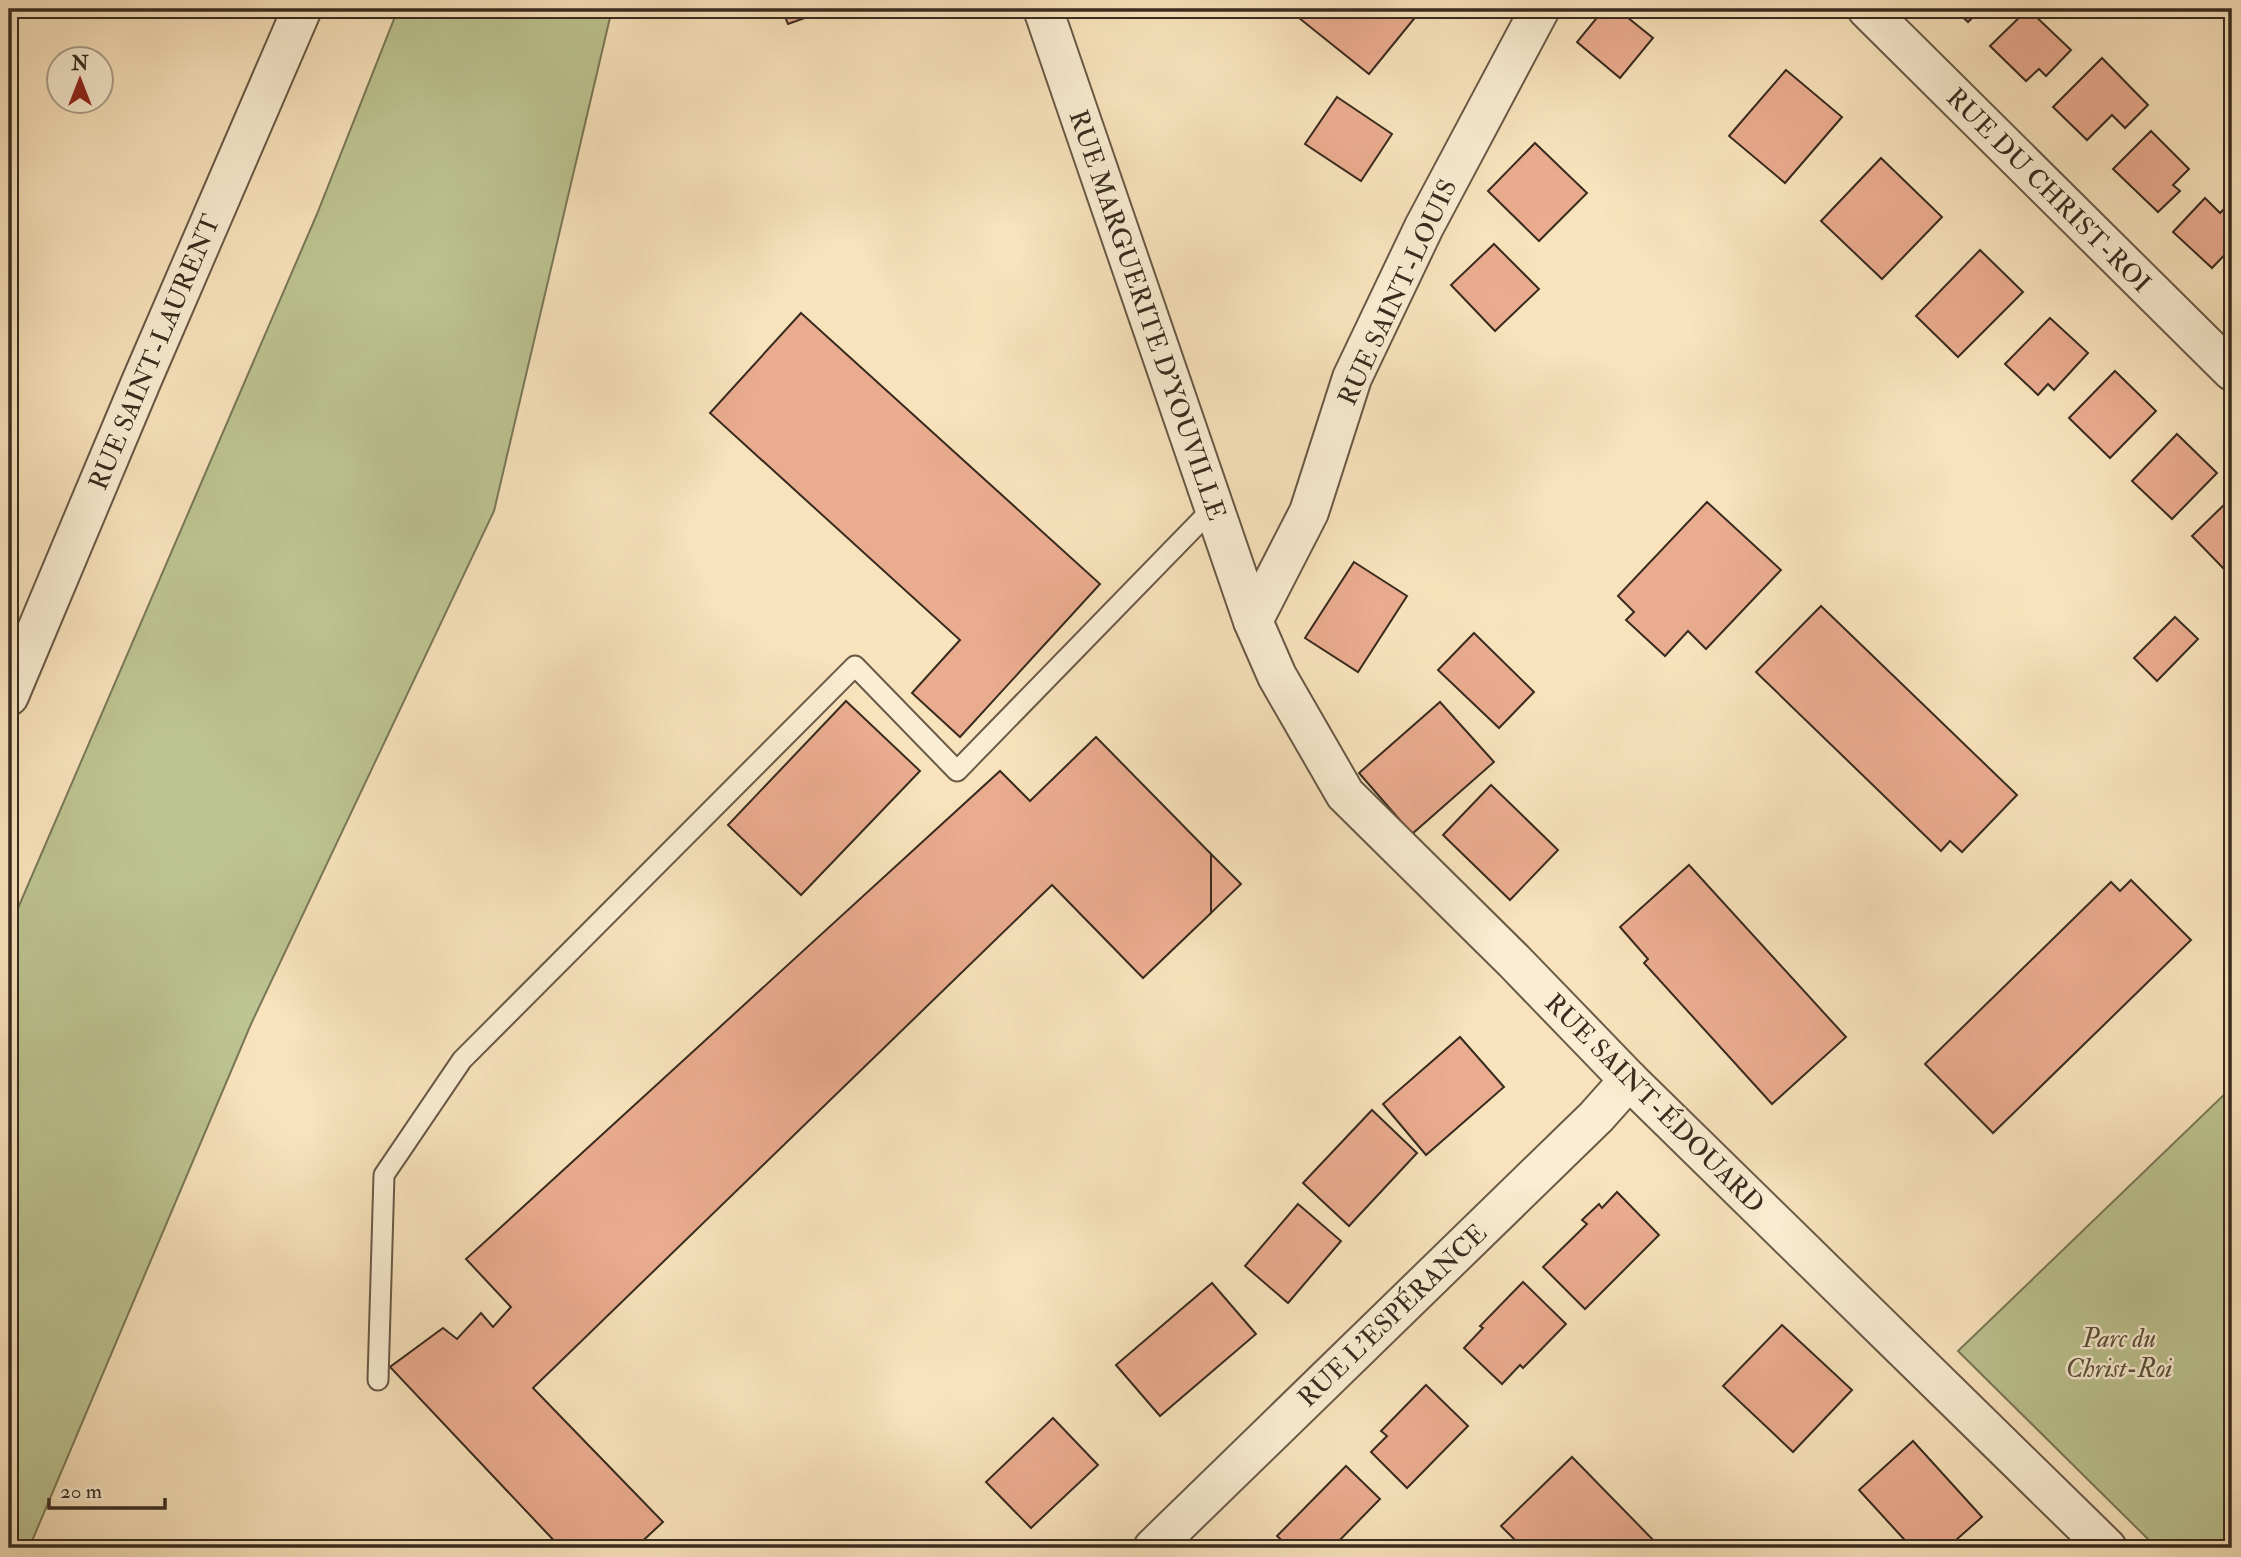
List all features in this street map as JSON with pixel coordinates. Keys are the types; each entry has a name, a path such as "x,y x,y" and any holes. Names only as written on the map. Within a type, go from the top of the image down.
{"street":[{"name":"RUE SAINT-LAURENT","path":"9,696 302,9"},
{"name":"RUE MARGUERITE D'YOUVILLE","path":"1043,9 1253,621"},
{"name":"RUE SAINT-LOUIS","path":"1253,621 1309,512 1352,378 1424,227 1540,9"},
{"name":"RUE DU CHRIST-ROI","path":"1867,9 2232,371"},
{"name":"RUE SAINT-ÉDOUARD","path":"1253,621 1277,676 1345,794 1514,961 1629,1080 2107,1548"},
{"name":"RUE L'ESPÉRANCE","path":"1153,1548 1595,1117 1629,1080"}],"lane":[{"path":"378,1380 384,1175 462,1059 855,666 957,771 1214,507"}],"green space":[{"path":"398,9 612,9 494,511 251,1024 29,1548 9,1548 9,929 317,214"},
{"name":"Parc du Christ-Roi","path":"2232,1087 2232,1548 2157,1548 1958,1351"}],"building":[{"path":"782,9 830,9 788,24"},
{"path":"1307,9 1422,9 1369,74 1299,18"},
{"path":"1604,9 1617,9 1653,38 1620,78 1577,42"},
{"path":"1954,9 1981,9 1968,22"},
{"path":"2028,9 2071,50 2046,76 2039,69 2026,81 1990,46"},
{"path":"2102,58 2148,105 2125,128 2112,115 2087,140 2053,107"},
{"path":"1786,70 1842,117 1785,183 1729,136"},
{"path":"1337,97 1392,134 1361,181 1305,144"},
{"path":"2151,131 2189,169 2173,185 2180,191 2158,212 2113,169"},
{"path":"1535,143 1587,193 1539,241 1488,191"},
{"path":"1881,158 1942,217 1882,279 1821,221"},
{"path":"2205,198 2220,213 2227,206 2232,211 2232,247 2212,268 2173,232"},
{"path":"1494,244 1539,289 1495,331 1451,285"},
{"path":"1980,250 2023,292 1958,357 1916,316"},
{"path":"801,313 1100,584 960,737 912,693 960,640 710,413"},
{"path":"2050,318 2088,353 2054,390 2048,384 2038,395 2005,364"},
{"path":"2115,371 2156,411 2110,458 2069,418"},
{"path":"2177,434 2217,473 2172,519 2132,481"},
{"path":"2232,497 2232,560 2224,569 2192,536"},
{"path":"1707,502 1781,570 1706,649 1688,631 1665,656 1626,620 1634,612 1618,596"},
{"path":"1354,562 1407,596 1358,672 1305,638"},
{"path":"1821,606 2017,795 1962,852 1950,841 1941,851 1756,672"},
{"path":"2175,617 2198,639 2157,681 2134,658"},
{"path":"1474,633 1534,692 1499,728 1438,670"},
{"path":"846,701 920,771 801,895 728,825"},
{"path":"1440,702 1494,762 1412,834 1359,773"},
{"path":"1096,737 1211,854 1211,913 1143,978 1052,885 533,1388 663,1522 635,1548 561,1548 390,1367 443,1328 457,1339 481,1313 493,1327 511,1307 466,1259 1000,771 1030,801"},
{"path":"1491,785 1558,850 1510,900 1443,835"},
{"path":"1211,854 1241,884 1211,913"},
{"path":"1689,865 1846,1037 1772,1104 1644,963 1648,959 1620,927"},
{"path":"2131,880 2191,940 1993,1133 1925,1064 2111,882 2120,891"},
{"path":"1460,1037 1504,1087 1426,1155 1383,1104"},
{"path":"1372,1110 1417,1153 1349,1226 1303,1183"},
{"path":"1617,1192 1659,1235 1585,1309 1543,1267 1587,1224 1582,1220 1599,1204 1602,1208"},
{"path":"1298,1204 1341,1241 1288,1303 1245,1266"},
{"path":"1523,1282 1566,1324 1523,1368 1520,1365 1502,1384 1464,1348 1483,1328 1480,1326"},
{"path":"1212,1283 1256,1334 1160,1416 1116,1365"},
{"path":"1782,1325 1852,1390 1793,1452 1723,1386"},
{"path":"1426,1385 1468,1426 1407,1488 1371,1452 1387,1436 1381,1431"},
{"path":"1053,1418 1098,1465 1031,1528 986,1482"},
{"path":"1913,1441 1982,1517 1947,1548 1912,1548 1859,1490"},
{"path":"1572,1457 1661,1548 1523,1548 1501,1526"},
{"path":"1346,1466 1380,1499 1332,1548 1327,1548 1320,1541 1313,1548 1290,1548 1277,1536"}]}
